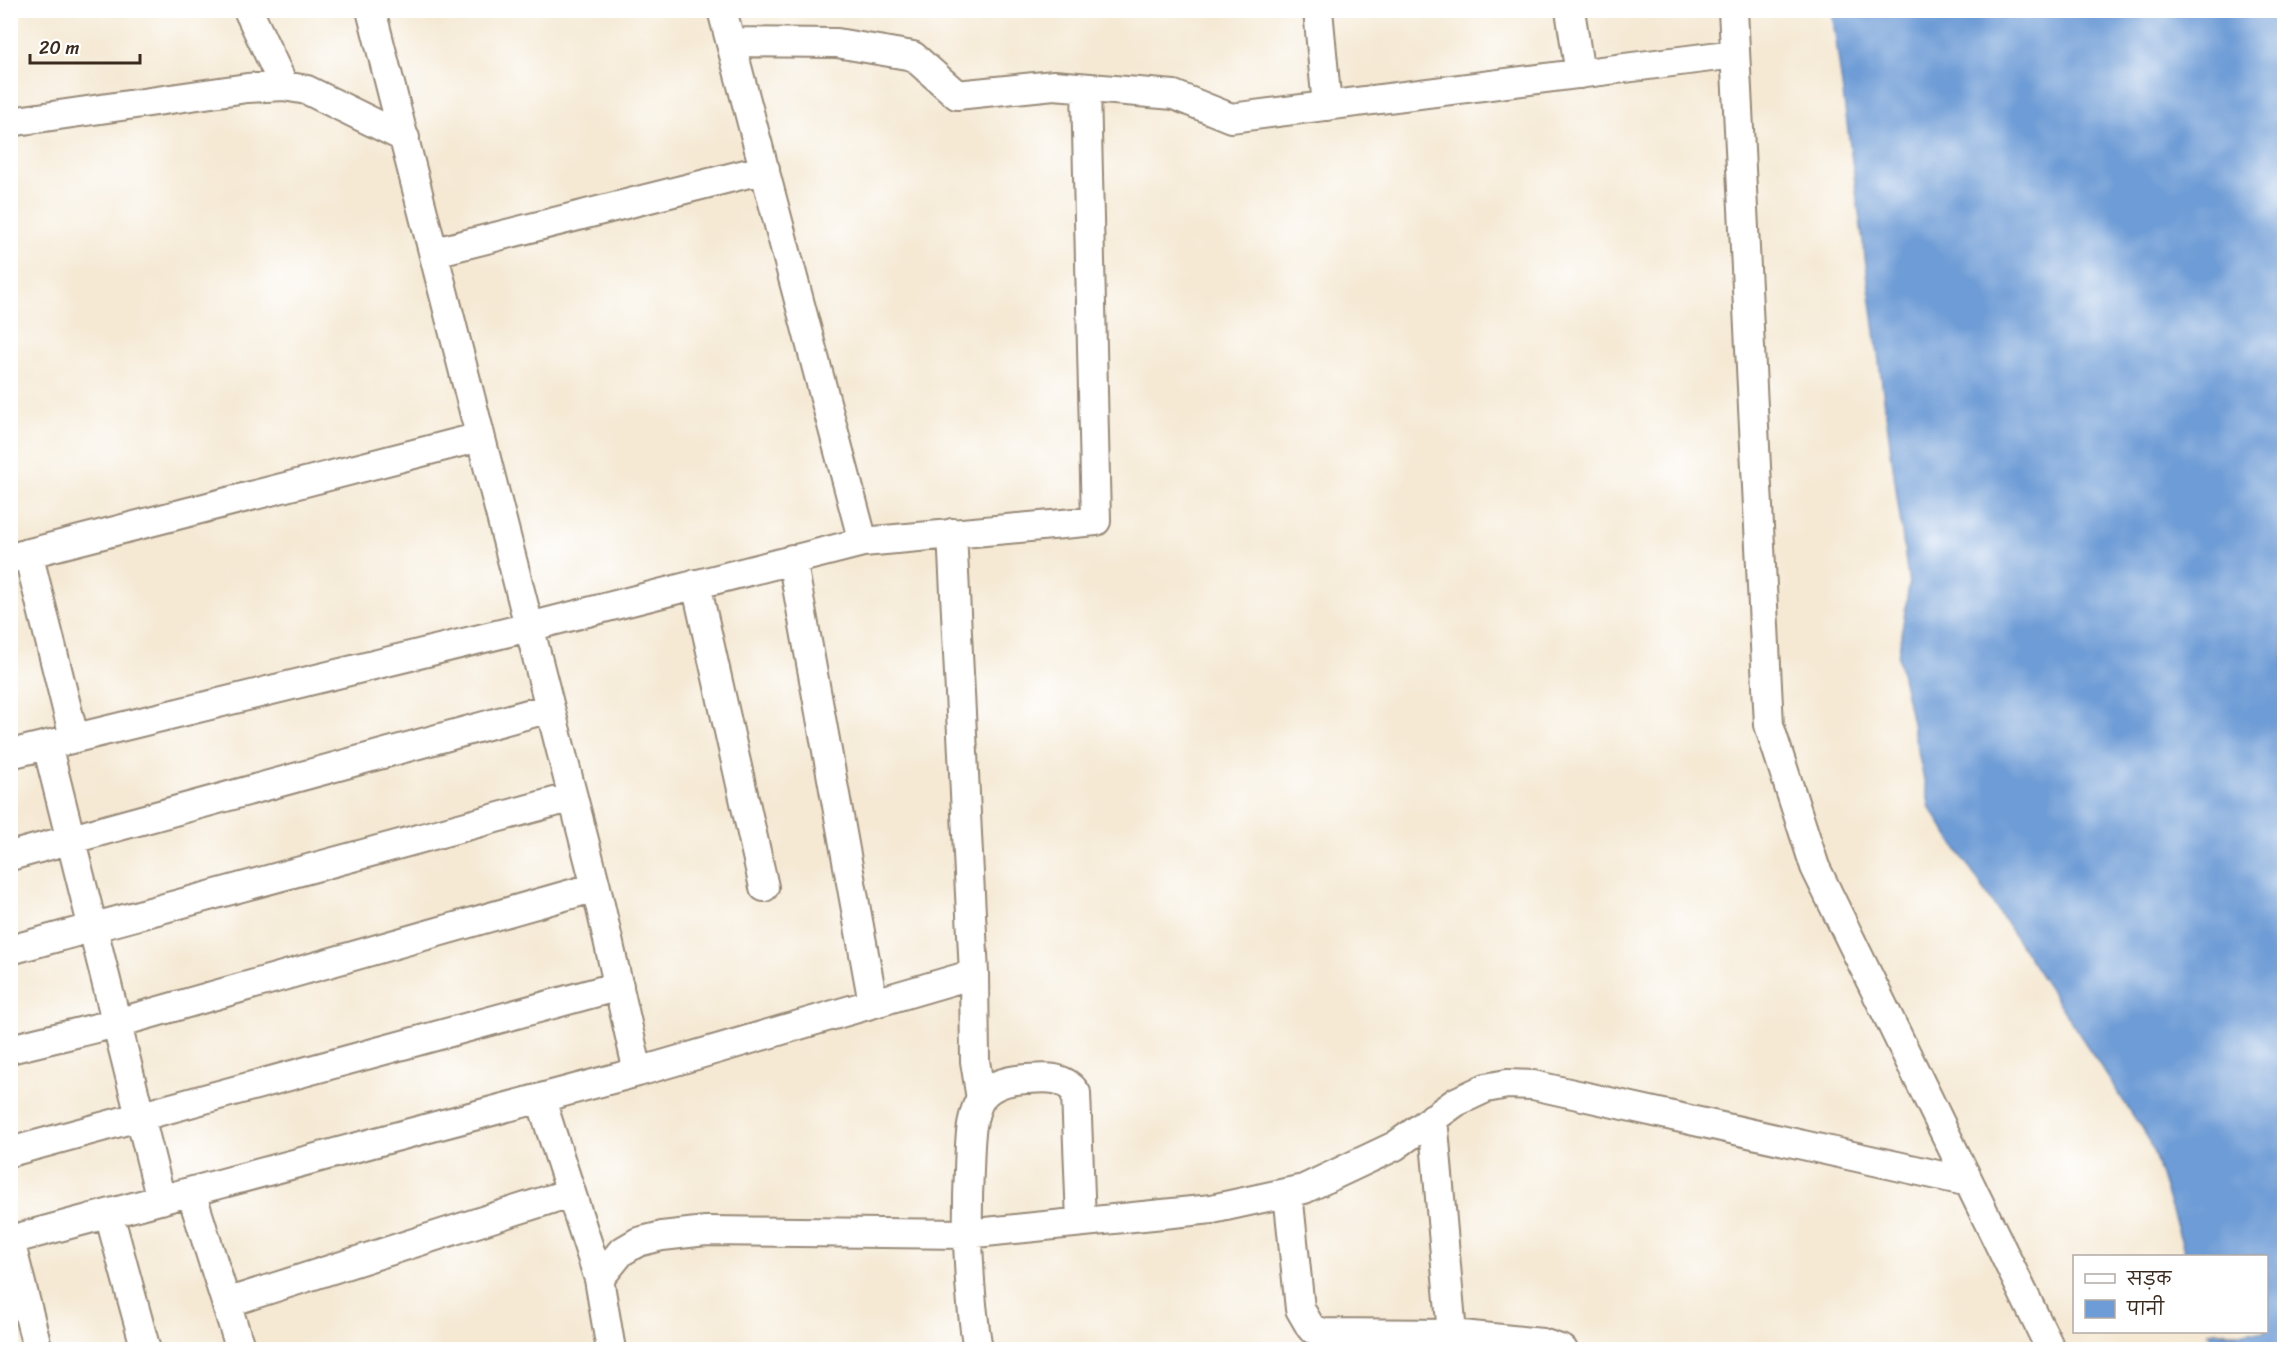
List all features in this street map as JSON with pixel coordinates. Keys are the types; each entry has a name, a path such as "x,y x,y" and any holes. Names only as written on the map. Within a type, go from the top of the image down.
{"street":[{"path":"248,10 284,87"},
{"path":"371,10 435,252 596,887 638,1072"},
{"path":"722,10 863,542"},
{"path":"1318,10 1327,106"},
{"path":"1570,10 1580,74"},
{"path":"1733,10 1769,725 1815,867 2051,1350"},
{"path":"731,42 837,43 913,56 957,95 1054,85 1174,95 1231,118 1735,54"},
{"path":"10,122 247,88 284,87 307,90 405,138"},
{"path":"10,754 529,627 863,542 1096,521 1086,88"},
{"path":"435,252 765,169"},
{"path":"74,738 19,555 480,436"},
{"path":"952,534 974,974 975,1061 981,1099 970,1140 966,1234 978,1350"},
{"path":"792,560 873,1003"},
{"path":"696,584 764,887"},
{"path":"10,856 71,842 550,708"},
{"path":"47,745 161,1200"},
{"path":"10,950 573,797"},
{"path":"10,1049 117,1023 596,887"},
{"path":"38,1350 10,1241 541,1100 974,974"},
{"path":"10,1152 619,986"},
{"path":"981,1099 992,1087 1016,1080 1042,1078 1061,1080 1070,1084 1078,1100 1081,1221"},
{"path":"596,1271 638,1242 662,1236 706,1231 966,1234 1212,1209 1304,1189 1395,1146 1456,1102 1496,1086 1533,1085 1969,1182"},
{"path":"541,1100 596,1271 611,1350"},
{"path":"1433,1118 1452,1334"},
{"path":"191,1192 241,1350"},
{"path":"226,1303 570,1193"},
{"path":"1288,1193 1300,1309 1311,1328 1323,1333 1452,1334 1542,1343 1563,1350"},
{"path":"109,1214 146,1350"}],"water":[{"path":"1832,11 2284,11 2284,1349 2215,1349 2209,1333 2268,1333 2268,1255 2186,1255 2150,1141 1930,808 1898,657 1909,585"}]}
